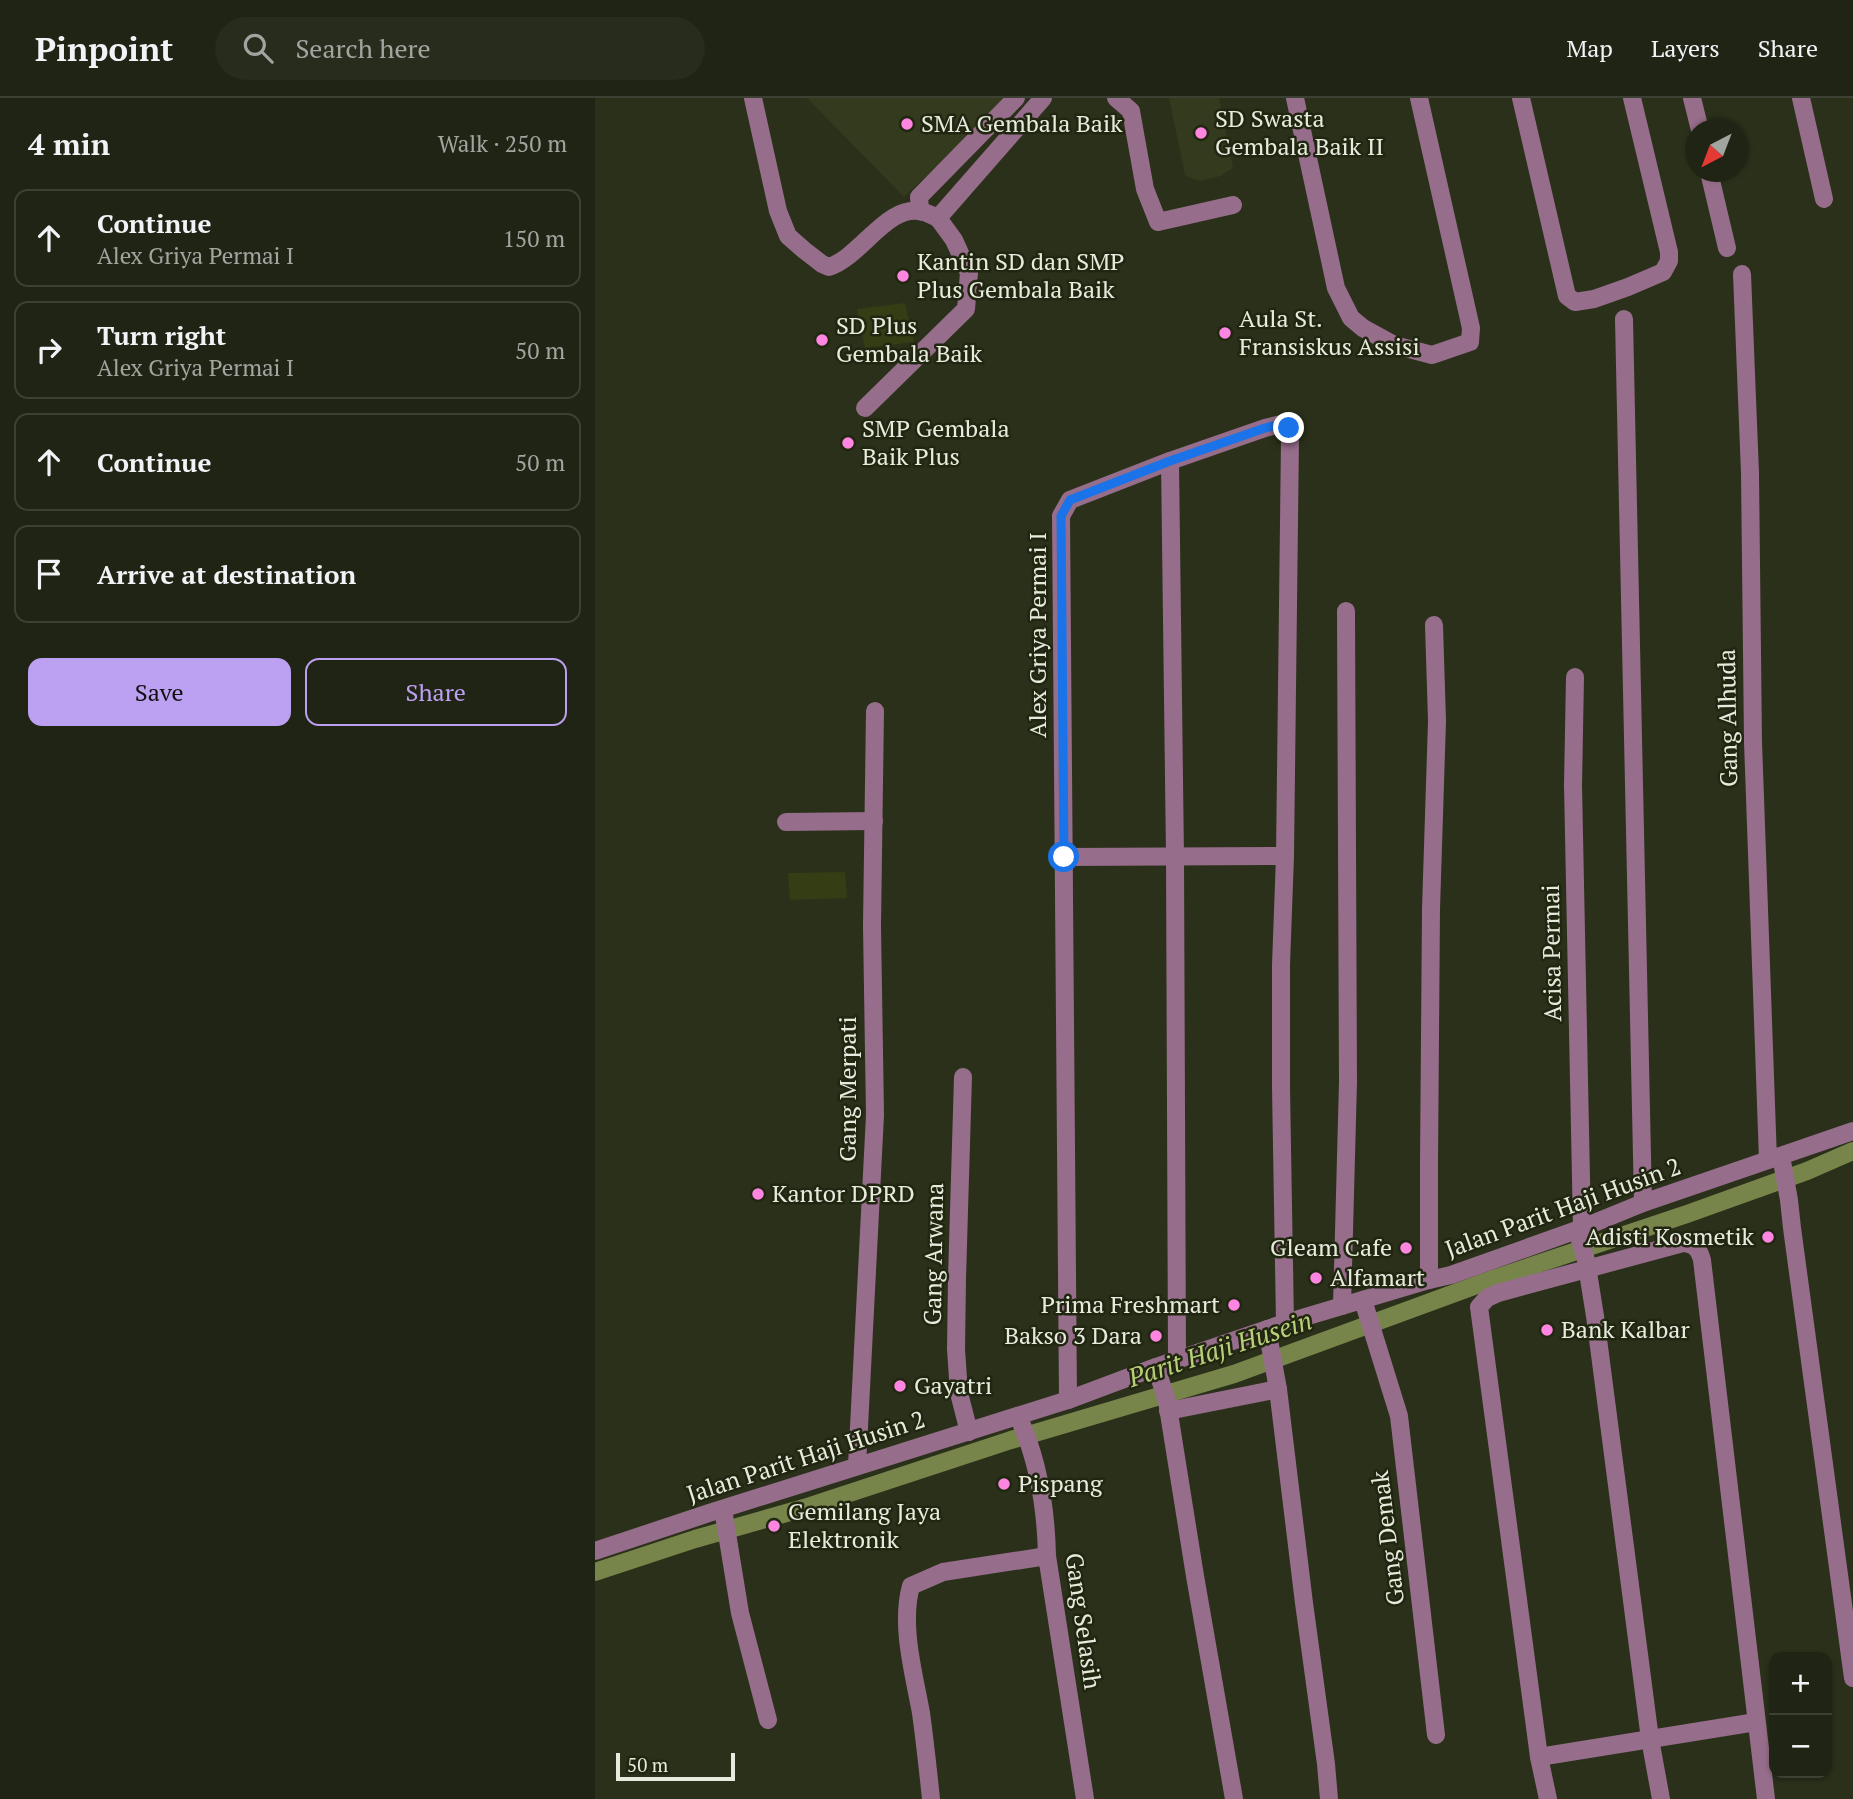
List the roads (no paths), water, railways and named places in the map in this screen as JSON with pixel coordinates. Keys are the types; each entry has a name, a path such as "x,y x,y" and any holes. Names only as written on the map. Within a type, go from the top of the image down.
{"street":[{"path":"754,98 778,211 788,236 822,264 829,267 847,259 894,216 901,212 920,210 938,218 954,240 969,273 966,309 865,408"},
{"path":"920,210 919,197 1016,98"},
{"path":"938,218 1043,98"},
{"path":"1117,98 1131,111 1145,189 1158,222 1233,205"},
{"path":"1295,98 1336,288 1352,318 1363,328 1394,345 1432,355 1470,342 1472,328 1419,98"},
{"path":"1521,98 1567,296 1576,302 1594,299 1663,272 1669,261 1632,98"},
{"path":"1692,98 1697,119"},
{"path":"1801,98 1824,199"},
{"path":"1712,182 1727,248"},
{"name":"Gang Alhuda","path":"1742,274 1749,473 1752,742 1777,1160 1790,1200 1853,1678"},
{"path":"1625,319 1643,1203"},
{"name":"Alex Griya Permai I","path":"1068,1400 1061,516 1070,500 1170,461 1281,424 1289,428 1290,438 1285,856"},
{"path":"1170,461 1177,1360"},
{"path":"1342,1306 1348,1082 1346,611"},
{"path":"1429,1280 1431,922 1437,721 1434,625"},
{"name":"Acisa Permai","path":"1576,677 1573,785 1579,1232 1598,1343 1650,1739 1661,1799"},
{"name":"Gang Merpati","path":"857,1466 875,1115 872,926 875,711"},
{"path":"786,822 874,821"},
{"path":"1064,857 1285,856 1281,965 1281,1088 1286,1323"},
{"name":"Gang Arwana","path":"964,1077 956,1349 959,1393 969,1432"},
{"name":"Jalan Parit Haji Husin 2","path":"600,1547 969,1432 1021,1422 1068,1400 1158,1374 1177,1360 1271,1345 1286,1323 1342,1306 1366,1306 1429,1280 1579,1232 1643,1203 1777,1160 1853,1131"},
{"path":"1548,1799 1539,1757 1479,1307 1487,1298 1498,1293 1586,1264 1683,1243 1692,1244 1699,1250 1702,1260 1766,1799"},
{"name":"Gang Demak","path":"1366,1306 1399,1416 1436,1735"},
{"path":"1271,1345 1329,1799"},
{"path":"1158,1374 1168,1406 1234,1799"},
{"path":"1168,1406 1278,1389"},
{"name":"Gang Selasih","path":"1021,1422 1040,1485 1047,1532 1047,1556 1085,1799"},
{"path":"723,1510 740,1613 768,1720"},
{"path":"931,1799 924,1731 907,1628 907,1601 911,1586 943,1572 1047,1556"},
{"path":"1539,1757 1756,1722"}],"waterway":[{"name":"Parit Haji Husein","path":"595,1572 695,1539 804,1508 1011,1440 1234,1374 1493,1279 1807,1171 1853,1151"}],"place":[{"name":"SMA Gembala Baik","path":"907,124"},
{"name":"SD Swasta Gembala Baik II","path":"1201,133"},
{"name":"Kantin SD dan SMP Plus Gembala Baik","path":"903,276"},
{"name":"Aula St. Fransiskus Assisi","path":"1225,333"},
{"name":"SD Plus Gembala Baik","path":"822,340"},
{"name":"SMP Gembala Baik Plus","path":"848,443"},
{"name":"Kantor DPRD","path":"758,1194"},
{"name":"Adisti Kosmetik","path":"1768,1237"},
{"name":"Gleam Cafe","path":"1406,1248"},
{"name":"Alfamart","path":"1316,1278"},
{"name":"Prima Freshmart","path":"1234,1305"},
{"name":"Bank Kalbar","path":"1547,1330"},
{"name":"Bakso 3 Dara","path":"1156,1336"},
{"name":"Gayatri","path":"900,1386"},
{"name":"Pispang","path":"1004,1484"},
{"name":"Gemilang Jaya Elektronik","path":"774,1526"}]}
